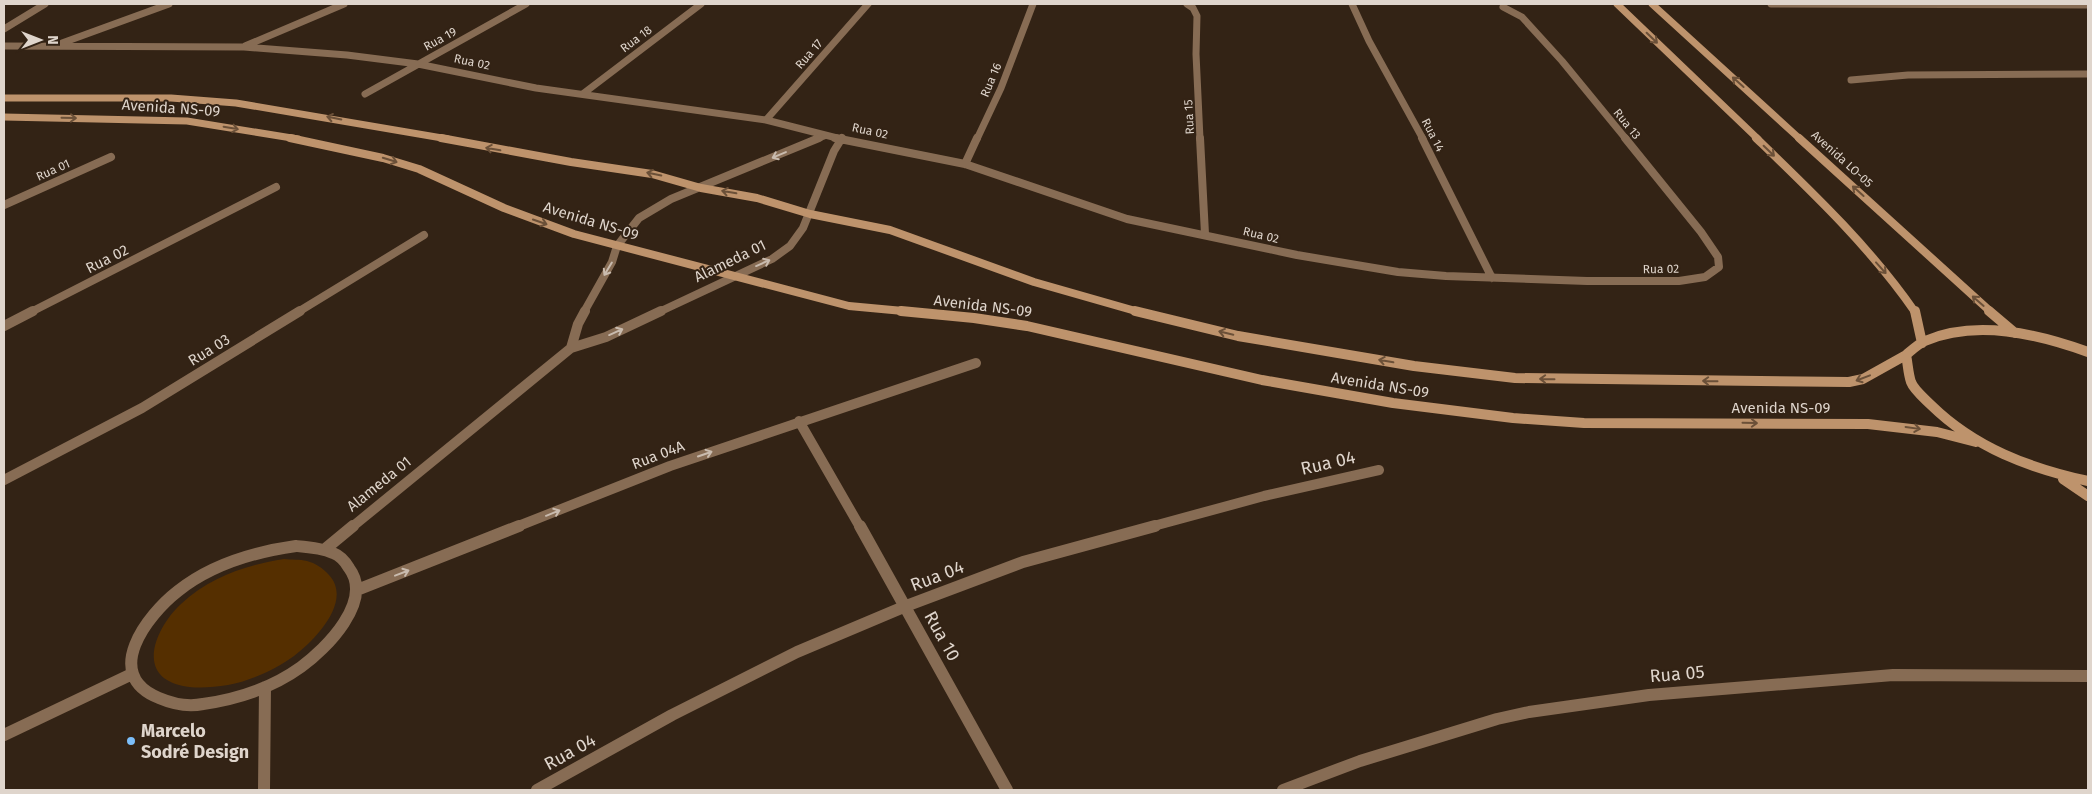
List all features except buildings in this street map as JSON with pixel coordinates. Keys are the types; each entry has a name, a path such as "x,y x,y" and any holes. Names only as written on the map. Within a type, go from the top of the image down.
{"street":[{"path":"4,28 45,4"},
{"path":"54,46 169,4"},
{"path":"244,46 344,4"},
{"name":"Rua 19","path":"365,94 526,4"},
{"name":"Rua 18","path":"584,93 701,4"},
{"name":"Rua 17","path":"766,120 868,4"},
{"name":"Rua 16","path":"965,164 1001,88 1033,4"},
{"name":"Rua 15","path":"1187,4 1193,8 1197,16 1196,54 1205,234"},
{"name":"Rua 14","path":"1352,4 1369,41 1414,122 1492,278"},
{"path":"1617,4 1810,190 1896,284 1916,313 1922,343"},
{"name":"Avenida LO-05","path":"1652,4 1960,286 2015,333"},
{"path":"1771,4 2088,5"},
{"name":"Rua 13","path":"1503,7 1522,17 1562,61 1701,232 1718,257 1719,267"},
{"name":"Rua 02","path":"4,46 244,46 347,55 418,64 536,88 584,93 766,120 824,136 842,138 965,164 1127,219 1297,255 1398,272 1492,278 1679,281 1705,277 1719,267"},
{"path":"1851,80 1908,75 2088,74"},
{"name":"Avenida NS-09","path":"4,98 171,98 236,103 325,116 571,162 652,174 700,188 757,198 810,214 890,230 1034,282 1159,318 1238,336 1414,366 1515,378 1822,383 1849,382 1863,378 1906,355 1912,348 1922,343 1941,335 1959,332 2015,333 2055,341 2088,352"},
{"name":"Avenida NS-09","path":"4,117 187,121 301,140 383,158 419,169 530,219 617,246 849,306 1008,322 1262,380 1402,404 1513,418 1584,423 1868,424 1938,432 1976,442"},
{"path":"570,348 578,324 612,262 617,246 631,226 648,211 824,136"},
{"name":"Alameda 01","path":"324,550 570,348 596,341 640,322 720,285 733,276 772,259 782,252 798,237 810,214 831,158 842,138"},
{"name":"Rua 01","path":"4,205 111,156"},
{"name":"Rua 02","path":"4,326 276,187"},
{"name":"Rua 03","path":"4,480 142,408 424,235"},
{"path":"1906,355 1911,382 1939,414 1976,442 2021,462 2058,475 2088,481"},
{"name":"Rua 04A","path":"357,590 670,466 976,363"},
{"name":"Rua 10","path":"799,421 906,606 1007,790"},
{"name":"Rua 04","path":"536,790 672,715 797,652 906,606 1023,562 1264,496 1379,470"},
{"path":"2058,475 2088,496"},
{"path":"296,546 324,550 342,558 353,572 357,590 350,615 330,642 301,667 265,687 229,700 194,705 165,702 143,691 132,674 132,651 145,625 166,600 196,578 230,561 264,550 296,546"},
{"path":"4,735 132,674"},
{"name":"Rua 05","path":"1283,790 1360,761 1529,712 1622,699 1893,674 2088,676"},
{"path":"264,790 265,687"}],"shaded area":[{"path":"284,559 304,560 316,564 327,572 335,585 337,596 334,608 321,630 303,649 271,670 245,681 228,685 200,688 183,686 168,681 158,672 154,662 154,650 158,637 164,625 181,604 216,579 242,569"}],"place":[{"name":"Marcelo Sodré Design","path":"131,741"}]}
